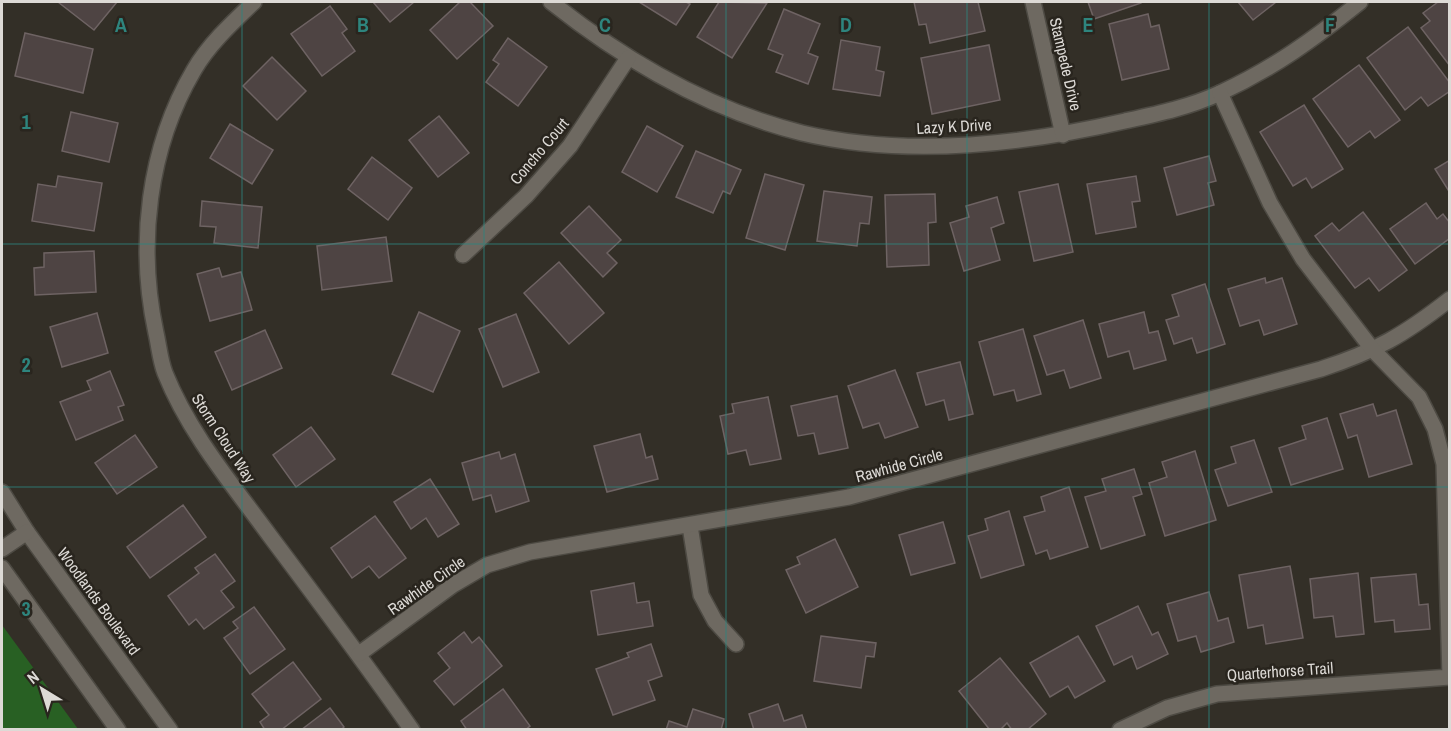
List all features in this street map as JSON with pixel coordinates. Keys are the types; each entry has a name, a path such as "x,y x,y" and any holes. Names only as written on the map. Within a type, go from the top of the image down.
{"street":[{"name":"Storm Cloud Way","path":"254,2 223,33 195,69 174,111 159,151 149,208 147,252 152,315 164,370 185,416 216,463 359,654 412,729"},
{"name":"Lazy K Drive","path":"551,2 628,58 736,111 804,133 895,146 961,145 1063,135 1160,113 1220,93 1301,49 1360,2"},
{"name":"Stampede Drive","path":"1033,2 1063,135"},
{"name":"Concho Court","path":"463,255 526,196 570,146 628,58"},
{"path":"1220,93 1270,203 1303,260 1373,350 1419,397 1435,429 1444,464 1449,678"},
{"name":"Rawhide Circle","path":"359,654 453,585 487,565 530,552 849,497 1321,369 1373,350 1408,331 1449,299"},
{"name":"Woodlands Boulevard","path":"2,492 27,532 170,729"},
{"path":"690,526 701,595 716,621 736,644"},
{"path":"2,549 27,532"},
{"path":"2,567 118,729"},
{"name":"Quarterhorse Trail","path":"1120,729 1167,708 1217,694 1449,678"}],"green space":[{"path":"2,625 78,729 2,729"}],"building":[{"path":"58,2 117,2 94,30"},
{"path":"373,2 414,2 390,22"},
{"path":"460,2 470,2 493,26 457,59 430,30"},
{"path":"639,2 686,2 690,4 676,25"},
{"path":"719,2 767,3 732,58 697,37"},
{"path":"914,2 978,2 985,31 930,43 926,24 919,25"},
{"path":"1088,2 1141,2 1141,3 1094,19"},
{"path":"1238,2 1276,2 1253,20"},
{"path":"1438,2 1450,2 1450,66 1421,28 1430,21 1423,13"},
{"path":"330,6 347,29 342,33 355,51 322,76 291,34"},
{"path":"784,9 820,24 808,53 818,57 808,84 776,72 783,55 768,49"},
{"path":"1148,14 1151,27 1159,25 1169,69 1122,80 1109,24"},
{"path":"1408,27 1450,83 1450,91 1428,106 1421,97 1405,110 1367,58"},
{"path":"25,33 93,49 83,93 15,76"},
{"path":"508,38 547,67 518,106 486,82 499,64 493,60"},
{"path":"841,40 880,47 876,70 884,72 880,96 833,89"},
{"path":"989,45 1000,100 932,114 921,58"},
{"path":"272,57 306,91 277,120 243,86"},
{"path":"1359,65 1400,120 1375,138 1370,131 1348,147 1313,99"},
{"path":"1304,105 1343,169 1312,188 1306,178 1293,186 1260,132"},
{"path":"71,112 118,123 109,162 62,151"},
{"path":"439,116 469,153 438,177 409,140"},
{"path":"230,124 273,150 252,184 210,158"},
{"path":"647,126 683,146 657,192 622,172"},
{"path":"696,151 741,170 730,194 723,191 713,213 676,197"},
{"path":"1209,156 1216,181 1208,183 1214,205 1177,215 1164,168"},
{"path":"372,157 412,188 388,220 348,189"},
{"path":"1450,160 1450,193 1435,169"},
{"path":"765,174 804,185 785,250 746,238"},
{"path":"58,176 102,183 94,231 32,221 38,184 56,187"},
{"path":"1136,176 1140,201 1132,202 1136,227 1096,234 1087,184"},
{"path":"1058,184 1073,252 1034,261 1019,192"},
{"path":"824,191 872,197 869,224 860,223 857,246 817,241"},
{"path":"935,194 936,222 928,223 929,265 887,267 885,195"},
{"path":"997,197 1004,223 991,228 1000,260 964,271 950,223 969,217 966,206"},
{"path":"202,201 262,207 258,248 214,243 216,227 200,226"},
{"path":"1426,203 1437,219 1443,214 1450,223 1450,238 1415,264 1390,229"},
{"path":"589,206 621,240 607,253 617,263 603,277 561,233"},
{"path":"1363,212 1407,270 1379,291 1369,278 1355,288 1315,236 1332,223 1339,231"},
{"path":"386,237 392,281 322,290 317,246"},
{"path":"94,251 96,292 35,295 34,268 44,267 44,253"},
{"path":"559,262 604,313 569,344 524,293"},
{"path":"219,268 222,277 241,272 252,310 210,321 197,274"},
{"path":"1265,278 1266,283 1282,278 1297,324 1264,335 1259,320 1240,326 1228,289"},
{"path":"1205,284 1225,344 1197,353 1192,338 1174,344 1166,320 1179,316 1172,295"},
{"path":"419,312 460,331 433,392 392,374"},
{"path":"1144,312 1149,333 1158,331 1166,360 1134,369 1129,351 1108,357 1099,324"},
{"path":"97,313 108,353 62,367 50,327"},
{"path":"516,314 539,372 503,387 479,329"},
{"path":"1083,320 1101,378 1070,388 1064,370 1047,375 1034,336"},
{"path":"1023,329 1041,394 1017,401 1014,390 994,395 979,342"},
{"path":"265,330 282,368 232,390 215,352"},
{"path":"960,362 973,414 949,420 944,400 926,405 917,373"},
{"path":"895,370 918,427 885,438 879,423 863,428 848,386"},
{"path":"110,371 124,405 118,407 123,420 76,440 60,402 91,390 87,381"},
{"path":"837,396 848,448 819,454 814,433 798,436 791,406"},
{"path":"768,397 781,459 750,465 746,450 728,454 720,416 734,413 732,404"},
{"path":"1373,404 1377,416 1396,410 1412,464 1369,477 1357,435 1348,438 1340,414"},
{"path":"1327,418 1343,469 1291,485 1279,448 1306,439 1302,426"},
{"path":"311,427 335,459 296,487 273,455"},
{"path":"640,434 646,458 652,456 658,479 607,492 594,446"},
{"path":"135,435 157,467 117,494 95,463"},
{"path":"1254,440 1272,492 1228,506 1215,470 1236,463 1231,447"},
{"path":"1195,451 1216,520 1165,536 1149,483 1167,477 1162,462"},
{"path":"499,452 501,459 515,454 529,501 496,512 491,495 473,500 462,463"},
{"path":"1134,469 1142,494 1133,497 1145,535 1101,549 1085,497 1106,491 1102,479"},
{"path":"430,479 459,524 438,537 426,518 411,529 394,502"},
{"path":"1069,487 1088,547 1050,559 1047,550 1036,554 1024,517 1045,511 1041,497"},
{"path":"183,505 206,537 150,578 127,547"},
{"path":"1009,511 1024,565 981,578 968,536 988,530 985,519"},
{"path":"375,516 406,558 379,578 369,566 352,578 331,548"},
{"path":"943,522 955,563 911,575 899,535"},
{"path":"835,539 858,587 806,613 786,570 800,564 797,557"},
{"path":"215,554 235,581 221,591 234,607 204,629 196,619 189,625 168,596 199,573 195,568"},
{"path":"1290,566 1303,638 1266,644 1263,625 1248,628 1239,575"},
{"path":"1358,573 1364,634 1336,637 1333,616 1314,618 1310,579"},
{"path":"1416,574 1419,605 1428,604 1430,629 1395,632 1394,620 1375,622 1371,578"},
{"path":"634,583 637,603 649,601 653,626 598,635 591,591"},
{"path":"1209,592 1218,621 1228,618 1234,642 1201,652 1196,636 1178,641 1167,604"},
{"path":"1138,606 1152,635 1158,632 1168,654 1137,669 1132,656 1114,665 1096,626"},
{"path":"254,607 285,649 250,674 224,638 238,628 233,622"},
{"path":"464,632 472,643 479,637 502,666 454,705 434,681 450,668 438,653"},
{"path":"821,636 876,643 874,657 866,656 861,688 814,681"},
{"path":"1078,636 1105,681 1075,698 1068,686 1050,697 1030,663"},
{"path":"651,644 662,676 648,681 655,700 613,715 596,669 629,657 627,653"},
{"path":"1000,658 1046,714 1027,730 1012,730 1007,723 1000,730 990,730 959,691"},
{"path":"293,662 321,699 281,730 265,730 260,722 269,715 252,694"},
{"path":"503,689 530,726 525,730 467,730 461,721"},
{"path":"778,704 784,721 802,715 807,730 754,730 749,714"},
{"path":"330,708 344,727 341,730 301,730"},
{"path":"693,709 724,719 721,730 666,730 669,721 687,727"}]}
